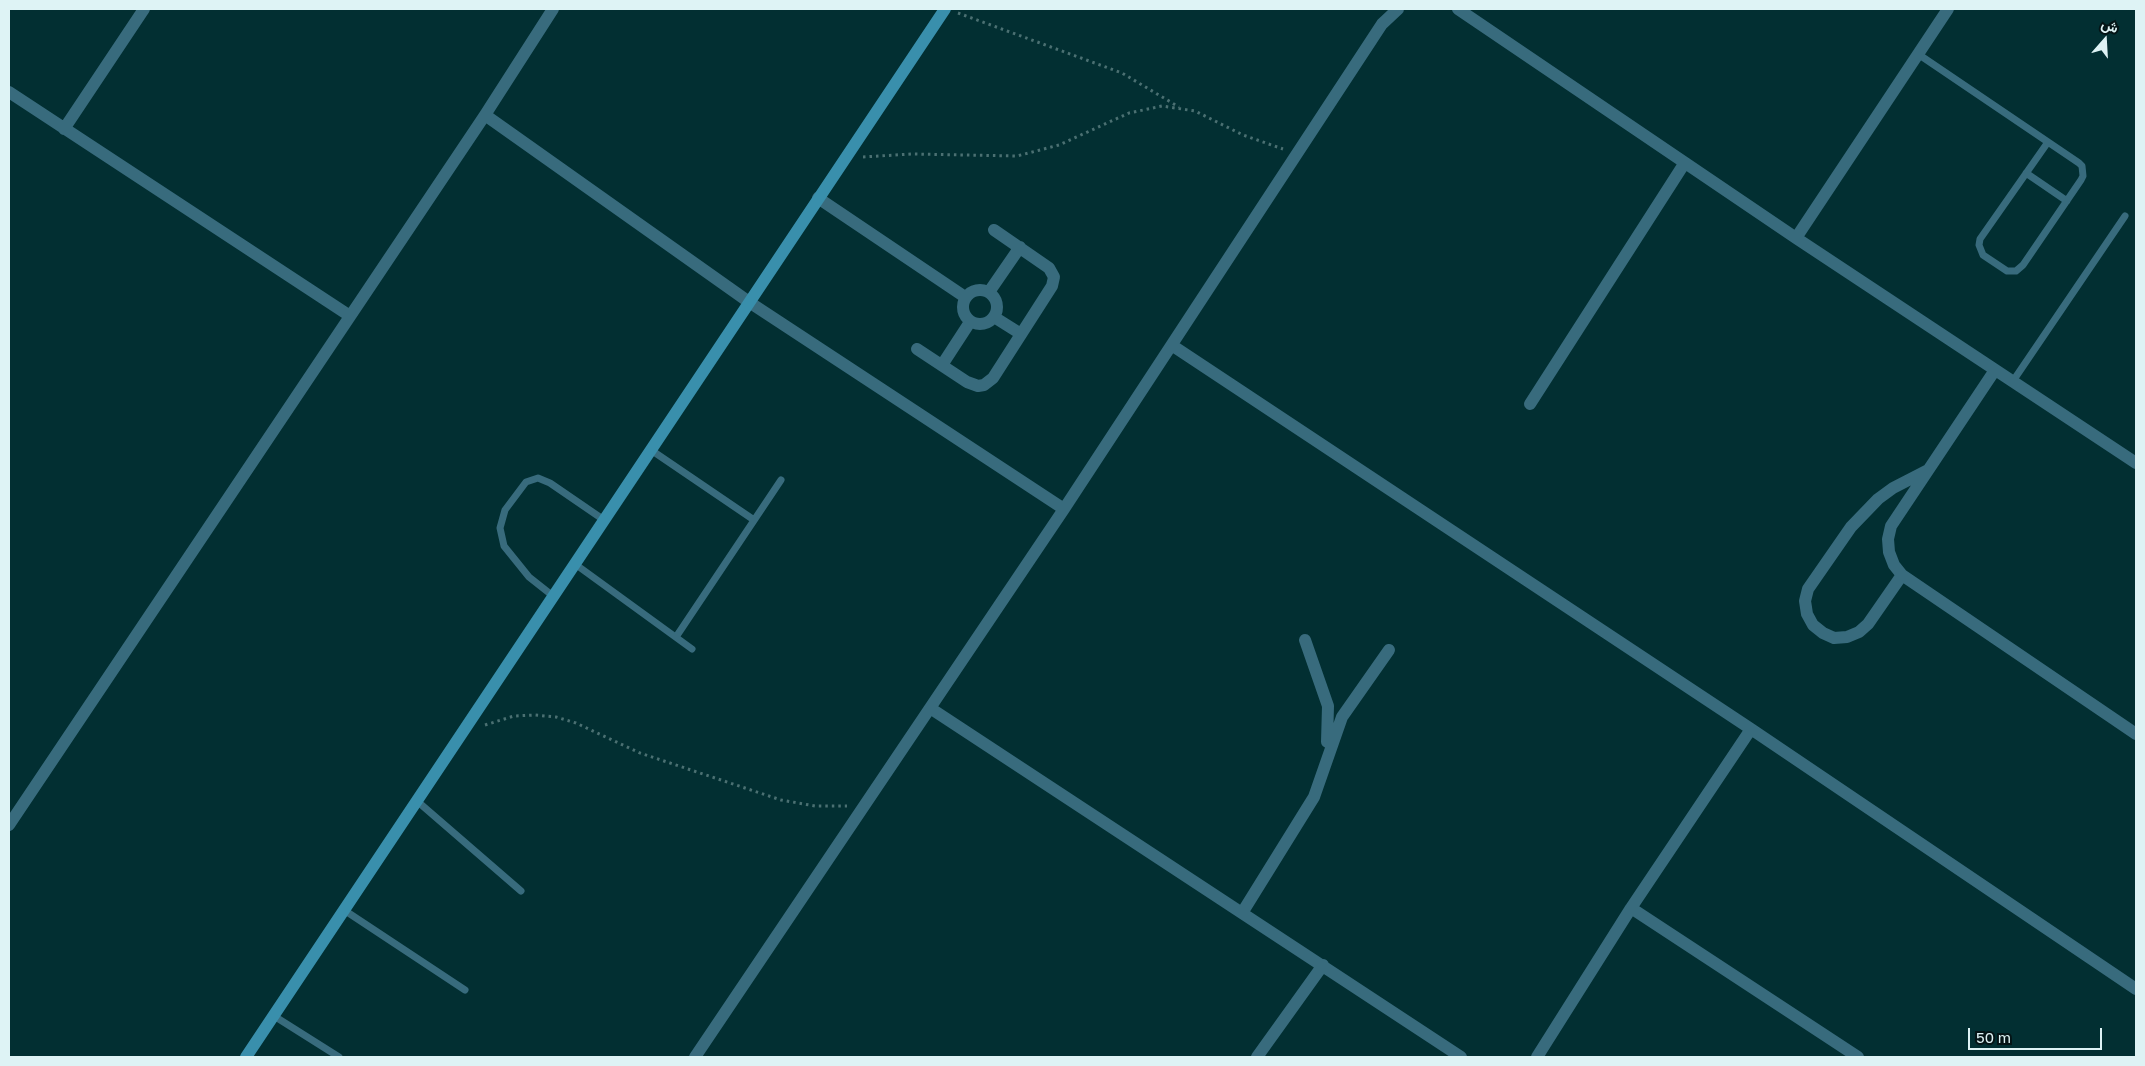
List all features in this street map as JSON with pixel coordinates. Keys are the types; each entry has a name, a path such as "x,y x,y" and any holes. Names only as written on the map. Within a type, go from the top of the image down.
{"street":[{"path":"64,128 144,9"},
{"path":"9,825 553,9"},
{"path":"694,1057 1173,346 1382,24 1398,9"},
{"path":"1458,9 1684,164 2136,463"},
{"path":"1796,238 1948,9"},
{"path":"246,1057 818,198 949,10"},
{"path":"9,92 350,316"},
{"path":"484,115 749,302 1064,509"},
{"path":"1530,404 1684,164"},
{"path":"818,198 965,297"},
{"path":"917,349 972,385 984,385 992,378 1021,334 1052,286 1054,277 1049,268 994,230"},
{"path":"989,292 1020,248"},
{"path":"979,290 989,292 997,306 994,317 980,325 970,322 963,313 965,297 979,290"},
{"path":"994,317 1021,334"},
{"path":"942,365 970,322"},
{"path":"1173,346 1751,729 2136,990"},
{"path":"1995,370 1891,526 1888,539 1889,552 1894,565 1902,575 2136,734"},
{"path":"1902,575 1868,624 1859,632 1847,637 1834,638 1823,633 1813,625 1807,614 1805,602 1808,589 1851,527 1878,499 1893,488 1928,470"},
{"path":"1304,640 1328,706 1326,762"},
{"path":"1242,913 1305,814 1321,780 1342,717 1389,650"},
{"path":"930,708 1324,965 1461,1057"},
{"path":"1537,1057 1631,908 1751,729"},
{"path":"1631,908 1858,1057"},
{"path":"1257,1057 1324,965"}],"lane":[{"path":"1918,54 2079,162 2084,171 2081,180 2020,269 2011,272 2003,269 1983,255 1980,250 1980,239 2048,142"},
{"path":"2026,173 2067,201"},
{"path":"2013,382 2125,216"},
{"path":"651,450 754,520"},
{"path":"553,596 529,577 504,546 500,528 506,510 526,482 538,478 550,483 604,520"},
{"path":"676,637 781,480"},
{"path":"575,564 692,649"},
{"path":"417,801 520,891"},
{"path":"344,910 465,990"},
{"path":"274,1016 339,1057"}],"path":[{"path":"949,10 1122,74 1179,107 1211,117 1261,142 1298,153"},
{"path":"845,159 911,154 1017,156 1060,146 1129,113 1145,108 1179,107"},
{"path":"480,727 514,716 556,717 576,723 640,753 781,800 832,806 866,803"}]}
